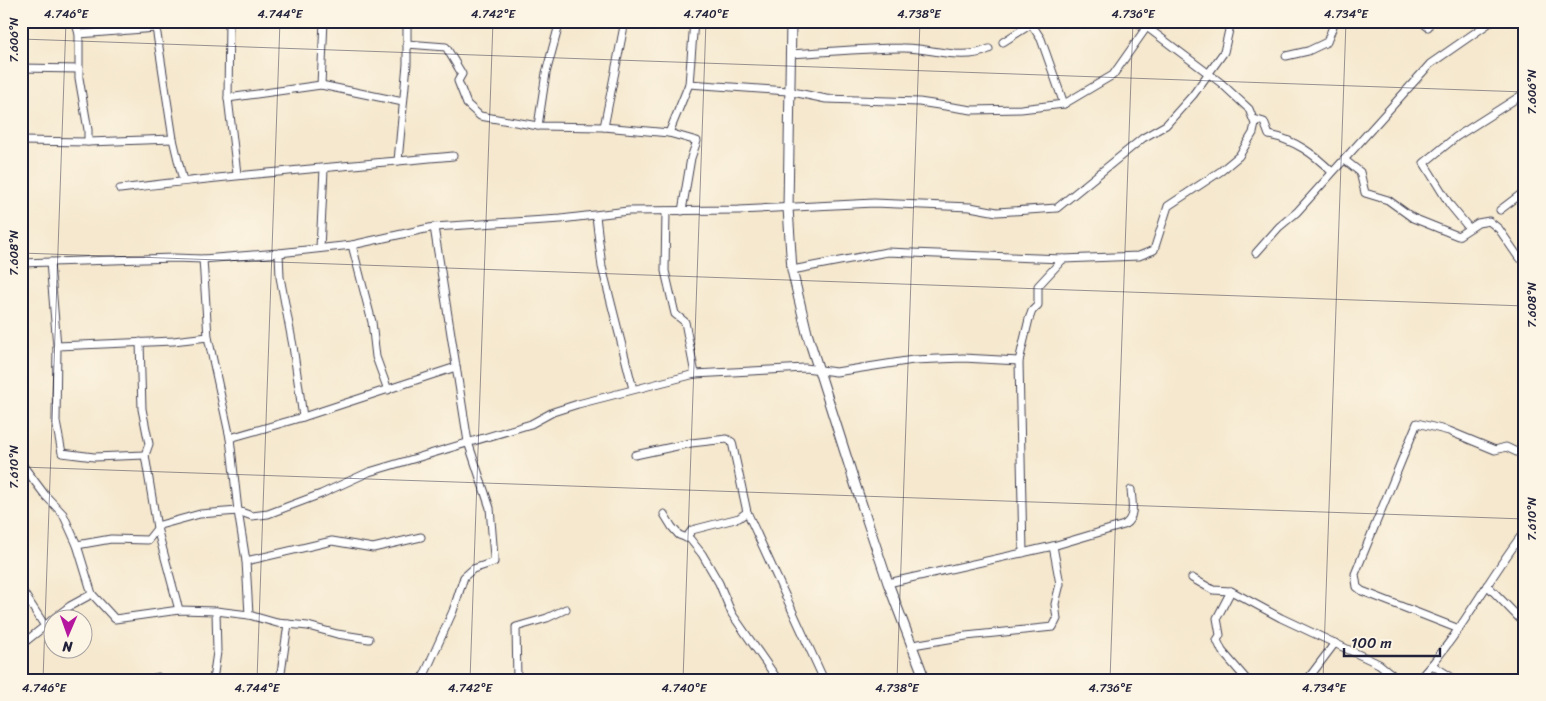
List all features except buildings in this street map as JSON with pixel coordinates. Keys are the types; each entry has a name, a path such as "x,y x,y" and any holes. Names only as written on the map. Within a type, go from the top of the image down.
{"street":[{"path":"75,21 80,34 78,69 88,130 88,142"},
{"path":"118,21 121,31"},
{"path":"229,21 228,98 237,174"},
{"path":"321,85 324,21"},
{"path":"398,161 408,21"},
{"path":"538,126 546,73 560,21"},
{"path":"604,127 625,21"},
{"path":"669,133 690,84 694,21"},
{"path":"791,21 788,91 788,208 792,270 807,333 888,583 924,678 899,680"},
{"path":"792,270 887,252 1063,259 1139,256 1154,250 1168,206 1221,171 1239,156 1253,133 1254,119 1250,109 1208,72 1149,25 1134,21"},
{"path":"21,263 174,258 203,259 280,253 352,245 434,227 596,216 628,210 682,211 788,208 899,202 970,207 997,212 1057,208 1143,138 1166,125 1194,95 1226,47 1231,21"},
{"path":"1286,56 1308,51 1327,42 1335,21"},
{"path":"1421,21 1428,27"},
{"path":"1256,253 1430,64 1492,21"},
{"path":"1004,42 1034,23 1064,104"},
{"path":"80,34 121,31 156,25 173,140 183,181"},
{"path":"690,84 788,91 826,98 909,101 972,110 1021,109 1064,104 1113,75 1149,25"},
{"path":"407,44 439,45 448,49 449,55 462,74 458,81 460,88 468,104 480,116 538,126 604,127 669,133 697,141 691,158 682,211"},
{"path":"791,54 901,48 980,54 989,49"},
{"path":"21,68 78,69"},
{"path":"228,98 321,85 403,102"},
{"path":"1469,228 1450,205 1424,163 1456,138 1525,92"},
{"path":"1254,119 1264,122 1269,135 1283,138 1316,156 1332,172"},
{"path":"21,141 173,140"},
{"path":"120,189 237,174 324,169 453,156"},
{"path":"1346,161 1360,172 1365,193 1388,200 1413,218 1458,236 1469,228 1490,222 1499,229 1519,258"},
{"path":"320,248 324,169"},
{"path":"1500,210 1525,191"},
{"path":"666,210 665,271 675,314 685,322 695,374"},
{"path":"596,216 602,267 633,389"},
{"path":"422,680 453,611 464,577 472,570 494,562 490,508 468,442 434,227"},
{"path":"352,245 372,322 376,357 388,390"},
{"path":"280,253 280,277 293,346 303,417"},
{"path":"203,259 208,337 230,438 238,512 246,562 249,615"},
{"path":"1023,553 1019,361 1029,319 1032,311 1038,305 1038,286 1063,259"},
{"path":"50,262 57,346 56,422 62,453 94,457 145,455"},
{"path":"57,346 208,337"},
{"path":"140,342 142,409 149,444 145,455 157,528 179,610"},
{"path":"77,545 111,539 148,540 157,528 200,514 238,512 252,516 282,510 369,472 531,424 554,412 578,404 695,374 786,368 836,372 913,360 963,358 1019,361"},
{"path":"230,438 303,417 456,367"},
{"path":"1459,629 1362,591 1357,587 1355,574 1417,423 1449,431 1495,450 1506,447 1525,456"},
{"path":"634,455 691,443 730,440 747,512 824,680"},
{"path":"21,463 62,514 77,545 92,594 115,619 179,610 216,611 249,615 277,624 308,626 337,634 369,639"},
{"path":"888,583 1053,546 1127,523 1132,510 1132,490"},
{"path":"688,538 692,530 739,518 747,512"},
{"path":"664,514 672,527 688,538 719,583 732,614 778,680"},
{"path":"1418,680 1432,665 1459,629 1525,530"},
{"path":"246,562 332,541 373,548 421,536"},
{"path":"913,645 966,636 1053,627 1056,619 1055,604 1060,584 1053,546"},
{"path":"1192,578 1213,590 1231,590 1281,618 1379,664 1399,680"},
{"path":"1487,585 1525,624"},
{"path":"21,589 42,621"},
{"path":"1231,590 1217,618 1220,635 1217,640 1222,651 1247,680"},
{"path":"67,608 92,594"},
{"path":"517,680 516,628 547,618 566,608"},
{"path":"213,680 217,652 216,611"},
{"path":"280,680 288,624"},
{"path":"21,645 42,628"},
{"path":"1307,680 1335,643"},
{"path":"1432,665 1456,680"},
{"path":"21,672 27,680"},
{"path":"146,680 158,677"}]}
